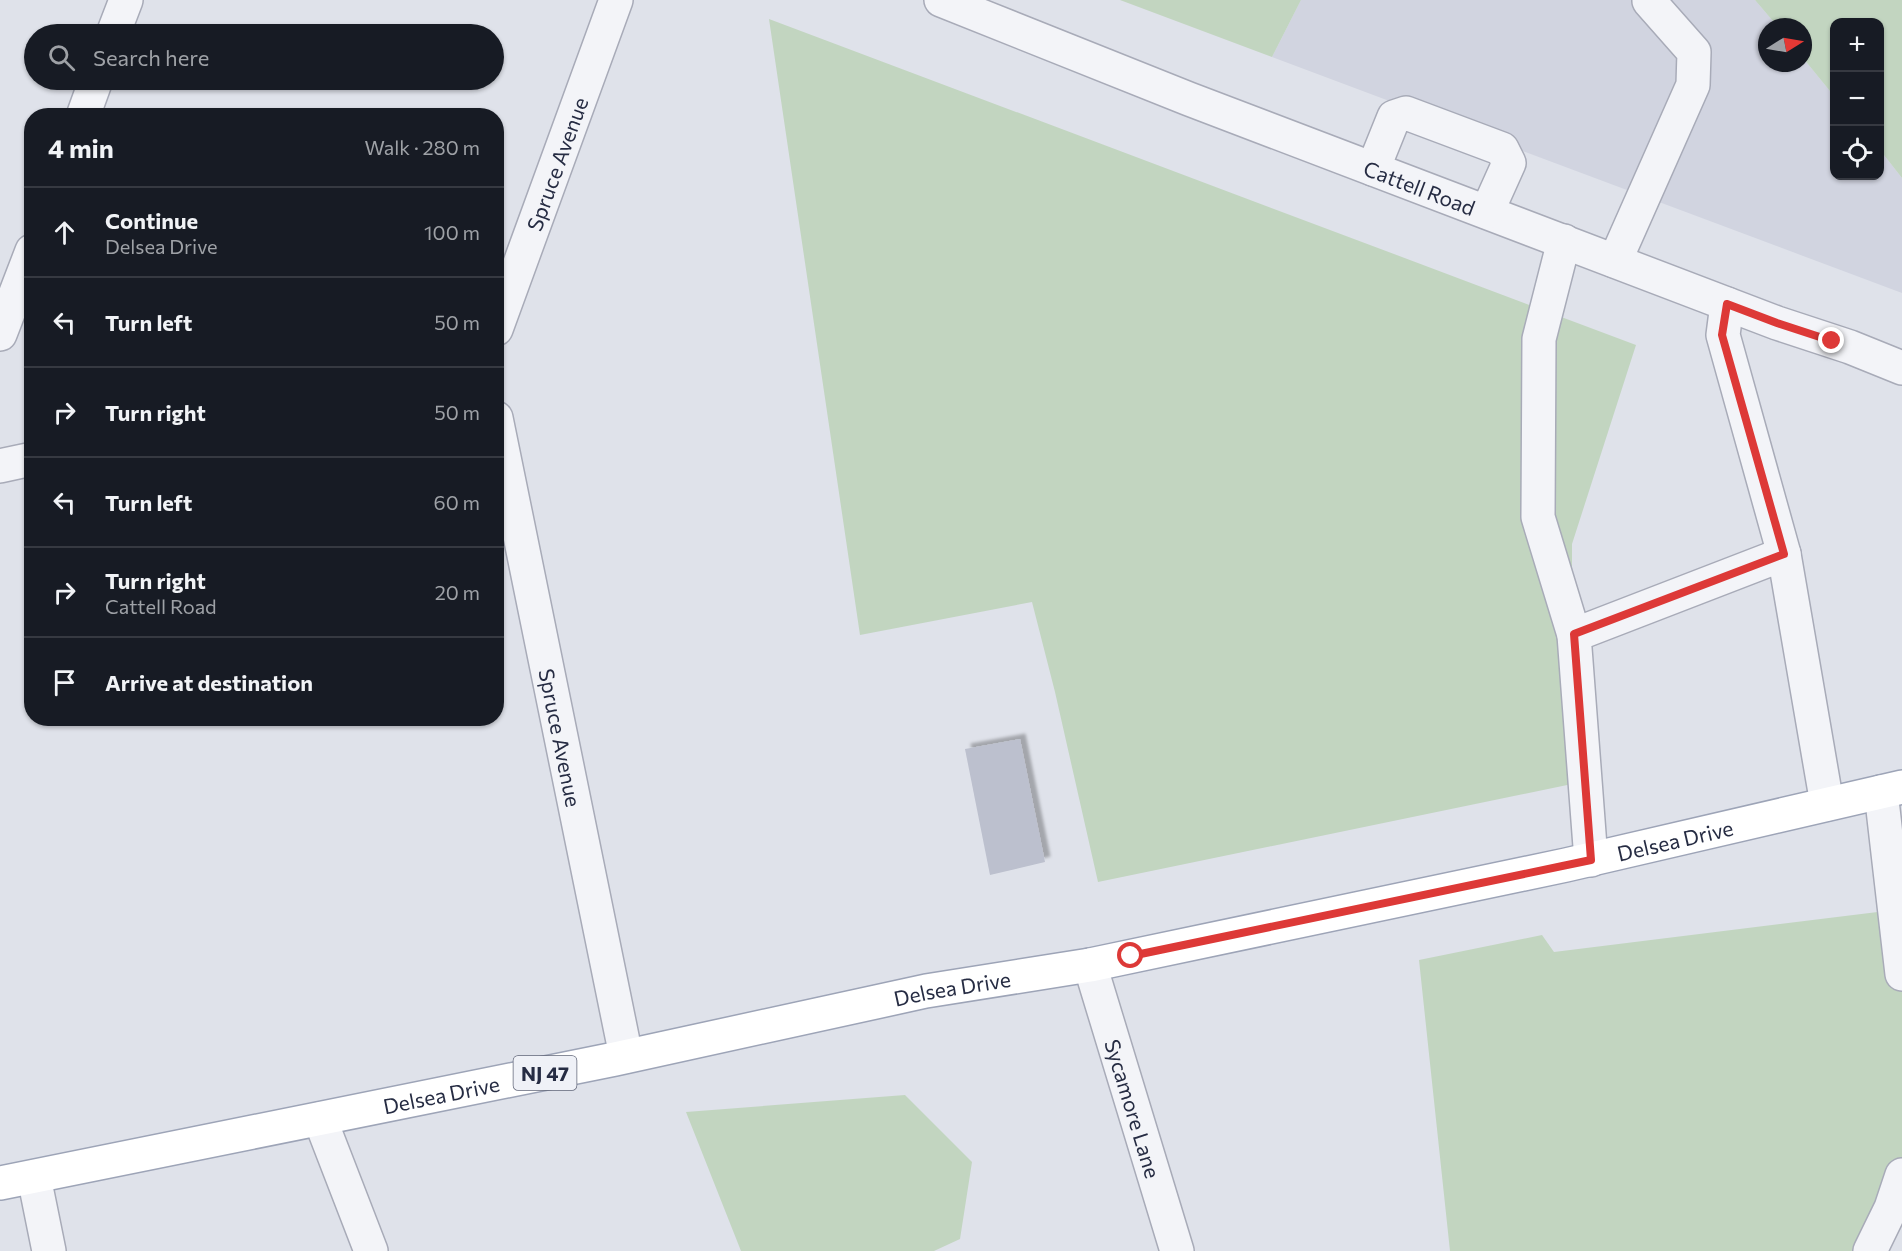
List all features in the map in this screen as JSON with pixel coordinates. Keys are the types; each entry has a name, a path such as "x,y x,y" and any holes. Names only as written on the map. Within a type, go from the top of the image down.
{"main road":[{"name":"Delsea Drive","path":"0,1183 626,1056 926,991 1090,965 1591,860 1891,790"}],"street":[{"path":"117,24 126,0"},
{"name":"Spruce Avenue","path":"504,307 616,0"},
{"name":"Cattell Road","path":"940,0 1373,169 1777,323 1850,347 1902,368"},
{"path":"1615,261 1693,85 1694,52 1649,1"},
{"path":"85,108 92,90"},
{"path":"1373,169 1394,117 1407,113 1502,149 1509,163 1487,212"},
{"path":"1564,241 1539,339 1538,517 1574,634 1591,860"},
{"path":"0,334 24,272"},
{"path":"1727,304 1722,335 1784,554 1827,804"},
{"name":"Spruce Avenue","path":"504,457 626,1056"},
{"path":"0,466 24,461"},
{"path":"1574,634 1784,554"},
{"path":"1891,790 1902,974"},
{"name":"Sycamore Lane","path":"1090,965 1177,1251"},
{"path":"320,1119 371,1251"},
{"path":"1870,1251 1891,1208 1902,1175"},
{"path":"34,1176 49,1251"}],"shaded area":[{"path":"1301,0 1755,0 1770,18 1758,18 1758,72 1812,72 1812,69 1830,91 1830,180 1884,180 1884,155 1902,178 1902,293 1272,57"}],"green space":[{"path":"1120,0 1301,0 1272,57"},
{"path":"1755,0 1902,0 1902,178 1884,155 1884,18 1830,18 1830,91 1812,69 1812,18 1770,18"},
{"path":"769,19 1636,345 1572,544 1572,784 1098,882 1032,602 860,635"},
{"path":"1902,909 1902,1158 1864,1251 1450,1251 1419,960 1542,935 1554,952"},
{"path":"905,1095 972,1162 960,1239 934,1251 741,1251 686,1112"}],"building":[{"path":"1020,739 1045,862 990,875 965,749"}],"route":[{"path":"1131,956 1591,860 1574,634 1784,554 1722,335 1727,304 1832,341"}]}
